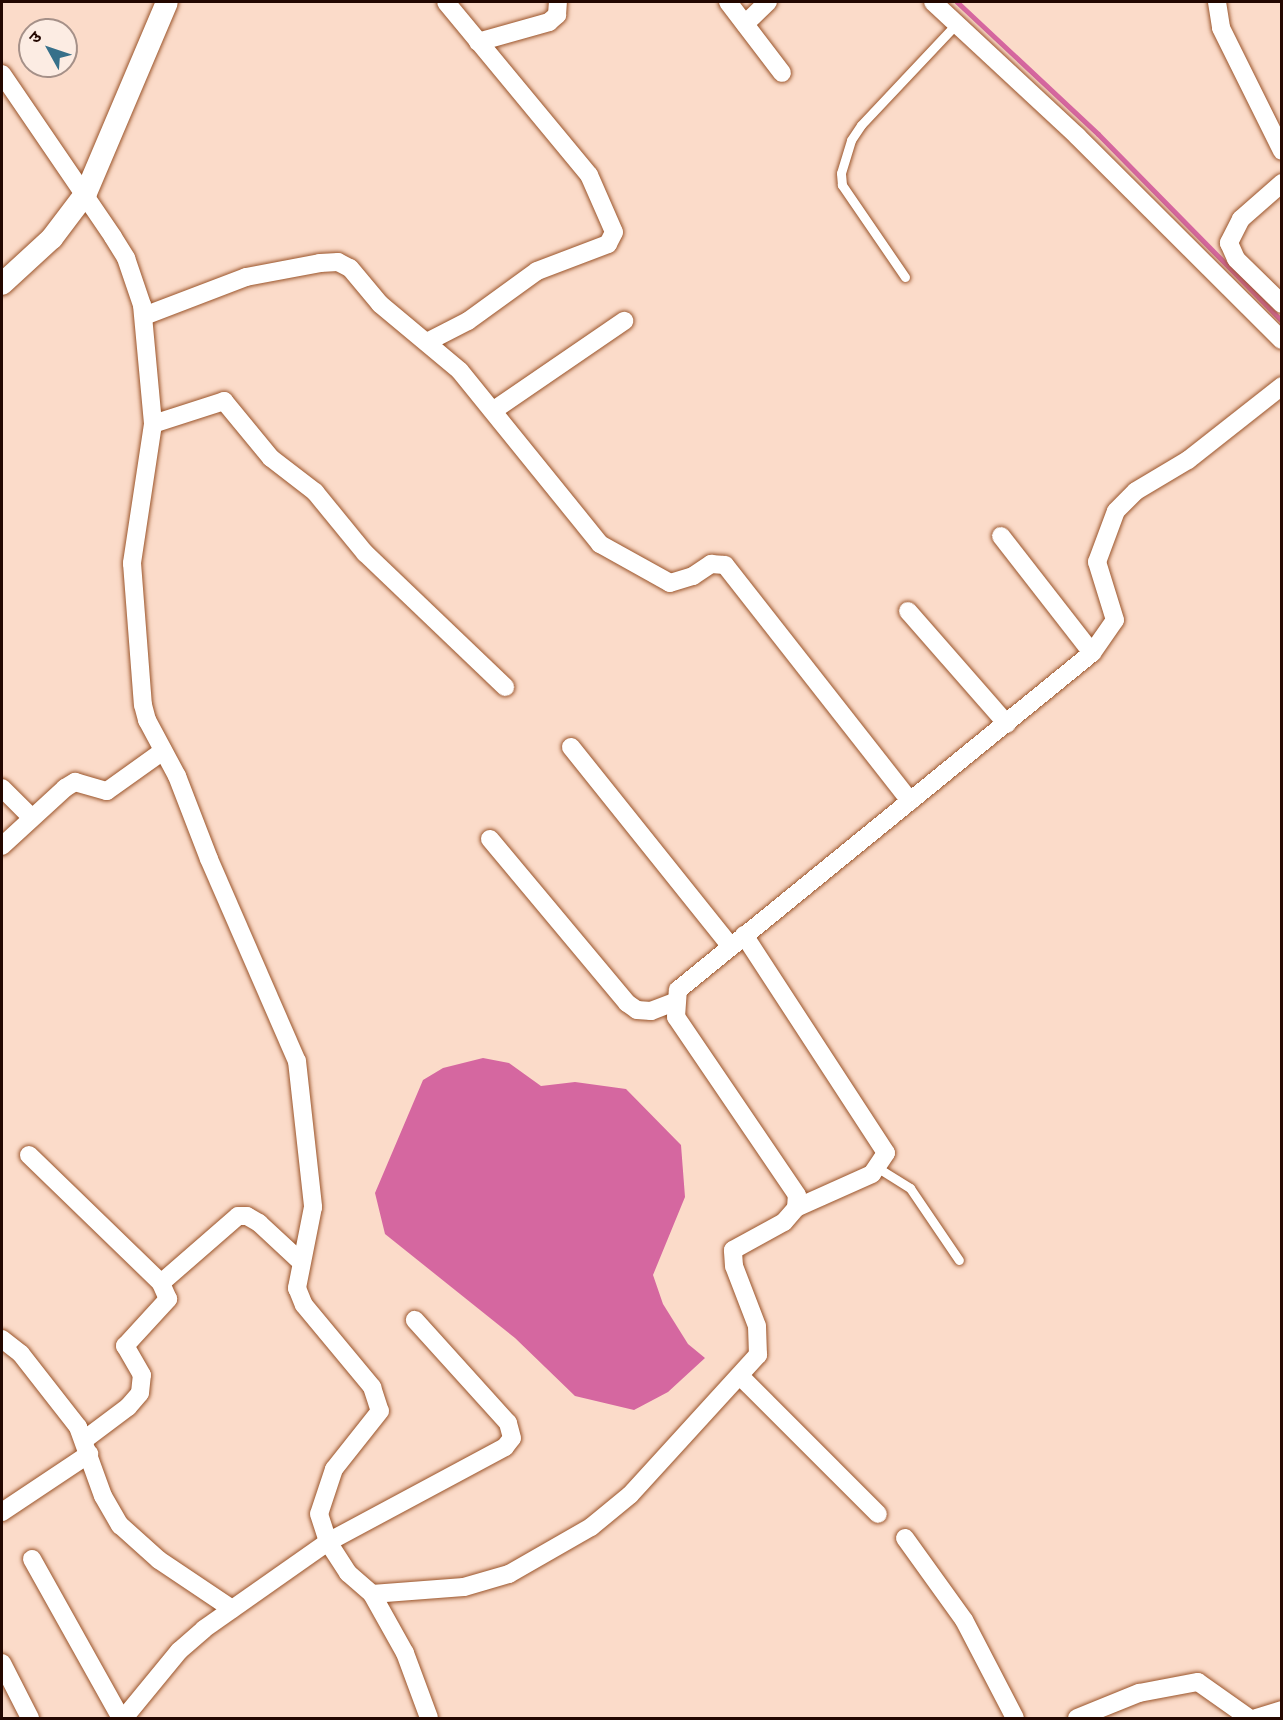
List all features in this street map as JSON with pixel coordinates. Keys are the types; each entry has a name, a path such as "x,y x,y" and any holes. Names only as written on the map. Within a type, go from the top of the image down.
{"street":[{"path":"2,284 52,238 86,193 168,2"},
{"path":"427,342 468,321 537,271 608,244 614,232 589,175 446,2"},
{"path":"478,42 549,22 557,15 558,2"},
{"path":"728,2 782,73"},
{"path":"745,24 768,2"},
{"path":"933,2 1281,340"},
{"path":"1217,2 1221,28 1281,151"},
{"path":"4,83 86,193 126,258 144,316 153,424 132,563 143,705 297,1061 313,1207 300,1261 297,1288 304,1305 372,1387 380,1411 334,1469 323,1492 319,1514 328,1542 348,1572 372,1594 405,1653 429,1719"},
{"path":"1281,183 1240,219 1229,243 1236,259 1281,304"},
{"path":"144,316 246,278 338,262 350,267 380,304 460,371 494,410 600,544 615,556 670,583 693,576 711,564 724,565 910,801"},
{"path":"494,410 624,321"},
{"path":"796,1209 796,1195 676,1017 675,1002 678,990 1092,653 1115,620 1097,562 1116,511 1136,491 1188,460 1281,386"},
{"path":"153,424 224,401 271,458 315,492 365,553 505,687"},
{"path":"1001,536 1092,653"},
{"path":"908,611 1007,724"},
{"path":"372,1594 464,1587 509,1574 591,1527 630,1495 758,1355 757,1326 734,1266 733,1250 784,1222 796,1209 878,1168 886,1153 738,941 571,747"},
{"path":"2,846 75,782 107,791 170,763"},
{"path":"2,788 32,818"},
{"path":"490,838 627,1003 637,1010 651,1011 675,1002"},
{"path":"2,1512 87,1447 140,1393 142,1375 125,1346 168,1299 161,1283 29,1155"},
{"path":"161,1283 238,1216 247,1216 259,1223 300,1261"},
{"path":"33,1559 123,1719 179,1651 232,1609 328,1542 505,1447 512,1438 508,1423 415,1320"},
{"path":"2,1339 21,1354 87,1447 103,1496 120,1525 159,1560 232,1609"},
{"path":"740,1376 878,1514"},
{"path":"905,1538 964,1620 1016,1719"},
{"path":"2,1663 30,1719"},
{"path":"1077,1719 1139,1693 1198,1682 1250,1719"},
{"path":"1256,1719 1281,1710"}],"lane":[{"path":"905,277 842,185 841,172 851,140 861,125 957,23"},
{"path":"878,1168 910,1188 959,1260"}],"shaded area":[{"path":"483,1058 509,1063 541,1086 575,1082 626,1089 681,1145 685,1197 653,1275 663,1304 688,1344 705,1358 668,1392 634,1410 575,1396 515,1338 385,1234 375,1193 423,1080 443,1068"}],"waterway":[{"path":"957,2 1098,134 1282,321"}]}
